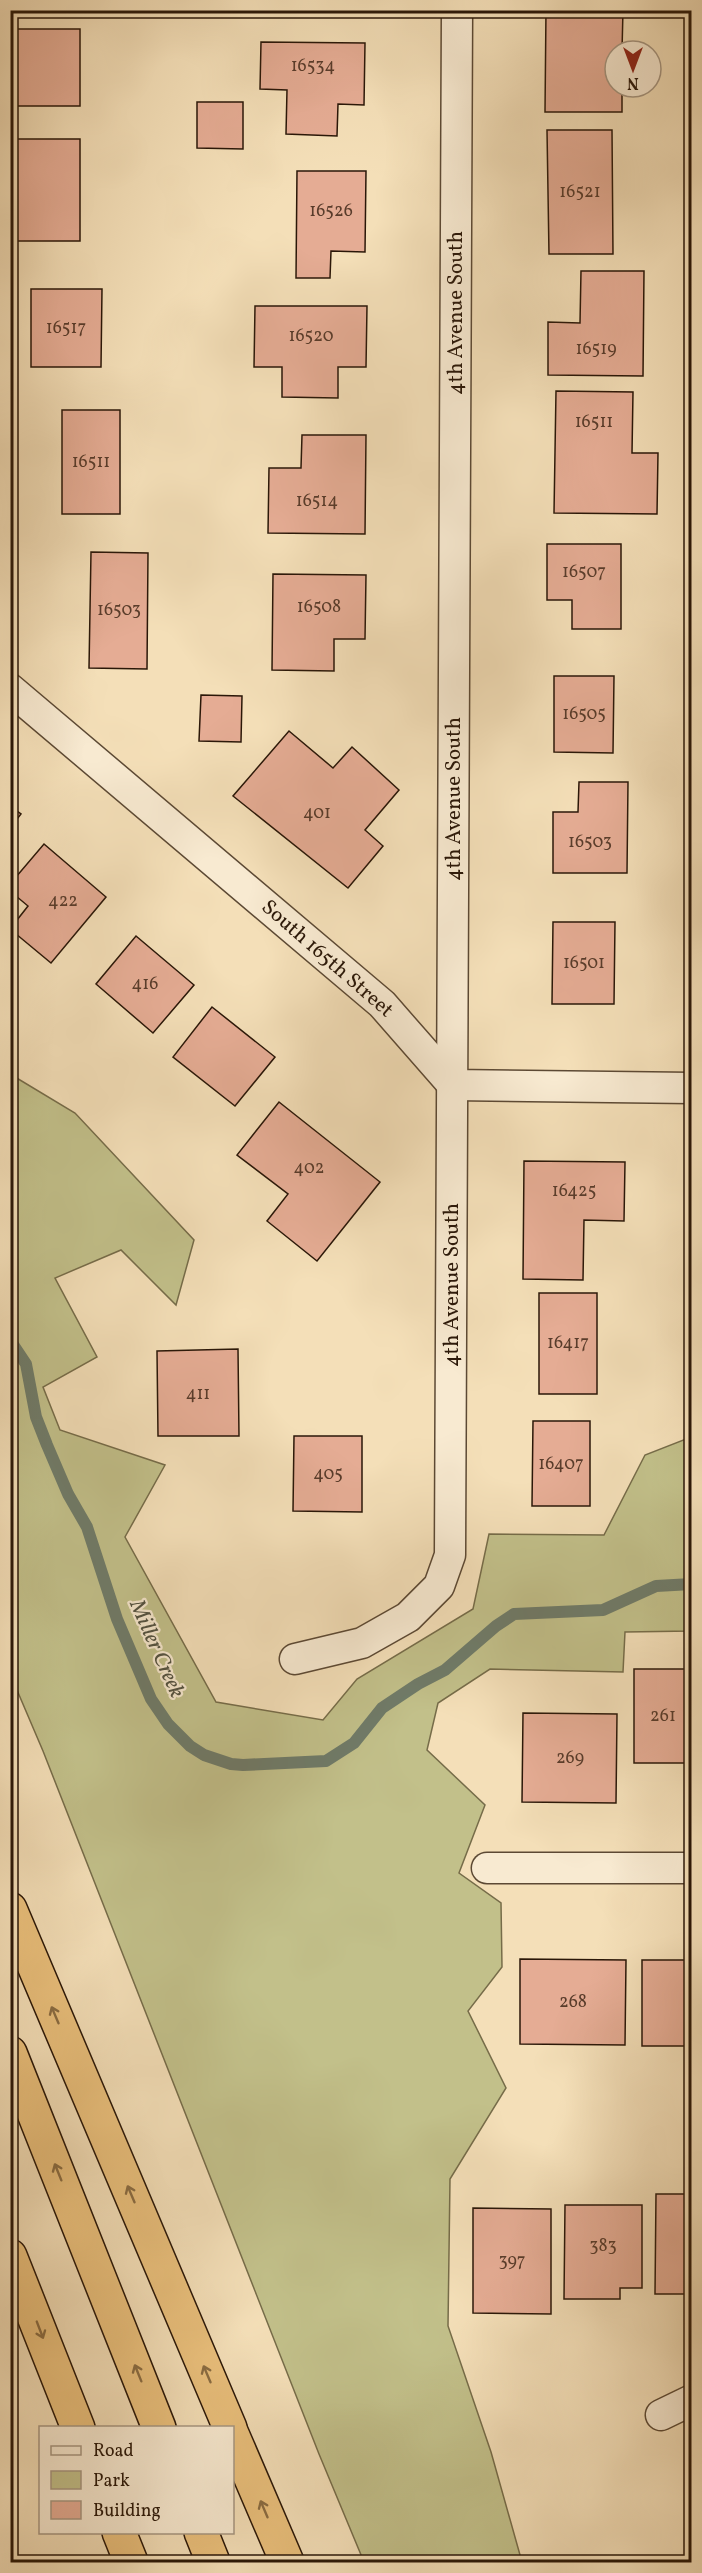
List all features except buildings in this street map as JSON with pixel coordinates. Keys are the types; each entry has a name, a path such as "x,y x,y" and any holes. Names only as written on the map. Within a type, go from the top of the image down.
{"highway":[{"path":"10,1909 230,2426"},
{"path":"10,2053 159,2426"},
{"path":"10,2256 78,2426"},
{"path":"234,2439 288,2562"},
{"path":"120,2534 131,2562"},
{"path":"202,2534 213,2562"}],"street":[{"name":"4th Avenue South","path":"295,1659 362,1643 408,1617 439,1586 450,1555 457,10"},
{"name":"South 165th Street","path":"10,689 382,1004 453,1085"},
{"path":"453,1085 692,1088"},
{"path":"487,1869 692,1868"},
{"path":"661,2415 692,2400"}],"green space":[{"path":"10,1074 75,1113 194,1240 176,1305 121,1250 55,1278 97,1357 43,1387 60,1430 165,1465 125,1537 216,1702 323,1720 357,1679 473,1609 489,1534 604,1535 645,1455 691,1437 691,1631 625,1632 623,1672 490,1669 438,1703 427,1750 485,1805 459,1873 501,1903 502,1967 468,2011 506,2088 450,2179 448,2326 491,2452 522,2562 364,2562 319,2454 43,1751 11,1676"}],"waterway":[{"name":"Miller Creek","path":"10,1340 26,1364 36,1417 68,1494 87,1527 117,1619 151,1699 168,1724 190,1746 204,1755 231,1764 243,1765 326,1761 354,1743 382,1708 418,1684 445,1670 496,1626 514,1614 603,1610 656,1586 692,1584"}]}
